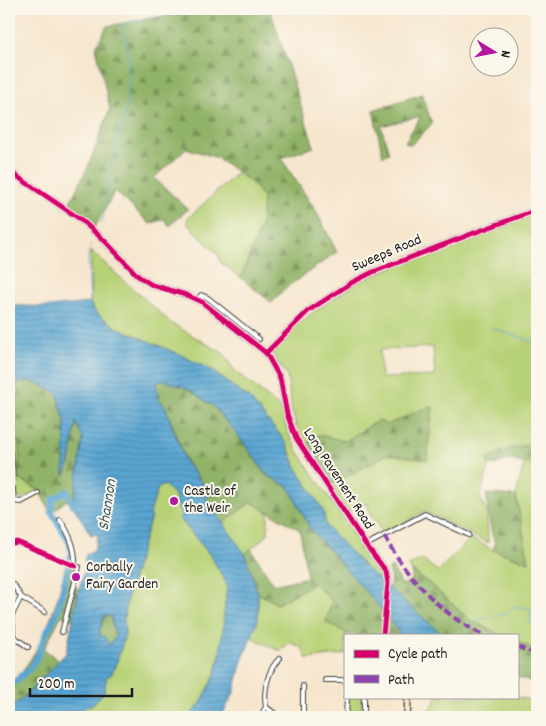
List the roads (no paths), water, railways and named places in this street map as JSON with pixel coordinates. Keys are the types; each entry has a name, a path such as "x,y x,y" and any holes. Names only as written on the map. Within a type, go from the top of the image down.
{"main road":[{"name":"Long Pavement Road","path":"9,170 80,219 105,241 138,276 152,285 198,300 215,311 266,353 280,378 287,414 296,438 366,546 385,568 388,575 383,633"},
{"name":"Sweeps Road","path":"266,353 308,311 351,283 390,265 479,230 537,210"},
{"path":"407,717 408,698"}],"street":[{"path":"198,300 201,295 208,298 259,339"},
{"path":"9,449 12,466 10,476 14,500 9,508"},
{"path":"14,500 21,502 38,493"},
{"path":"366,546 424,514 469,536"},
{"path":"60,520 71,540 76,566 79,567 62,632"},
{"path":"9,542 17,542 76,566"},
{"path":"9,581 21,597 45,612"},
{"path":"11,617 21,597"},
{"path":"9,611 13,636 9,641"},
{"path":"13,636 28,647"},
{"path":"260,717 266,708 265,698 268,680 274,664 280,658"},
{"path":"324,680 344,681"},
{"path":"303,686 303,717"},
{"path":"346,717 347,698"},
{"path":"364,698 364,717"},
{"path":"266,708 278,717"}],"water":[{"name":"Shannon","path":"90,303 96,313 116,327 211,370 250,399 286,442 296,467 323,510 326,526 366,568 442,634 399,634 388,617 310,528 289,487 267,475 237,434 213,406 188,389 164,380 156,383 159,399 165,406 185,461 207,490 209,495 206,499 209,504 213,505 218,516 245,554 258,593 258,620 241,664 234,693 221,717 213,717 209,714 205,717 189,717 201,703 215,675 220,655 227,585 211,556 179,518 181,516 175,495 164,485 158,488 150,513 151,516 128,594 124,617 125,634 111,675 107,676 104,693 93,704 80,710 58,713 50,717 9,717 9,708 22,699 66,653 79,589 87,563 84,562 86,554 94,550 98,534 91,535 73,506 83,439 76,422 70,463 64,476 65,421 57,392 31,381 9,384 9,305 48,307","holes":["104,616 111,616 116,635 110,645 104,636 100,637 100,627 102,626"]}],"waterway":[{"path":"9,20 16,9"},
{"path":"101,223 104,215 112,163 125,115 130,80 127,45 121,24 169,15 219,9"},
{"path":"405,9 406,11 424,9"},
{"path":"90,303 88,258 91,244"},
{"path":"492,328 537,343"},
{"path":"9,687 29,669 37,657 45,635 57,613 71,553 69,542 51,511 53,499 67,491 73,505 82,506"},
{"path":"531,609 537,604"},
{"path":"471,626 475,621 507,613 515,606 531,609"},
{"path":"531,610 530,623 537,630"},
{"path":"463,634 470,628"}],"place":[{"name":"Castle of the Weir","path":"174,501"},
{"name":"Corbally Fairy Garden","path":"76,577"}]}
